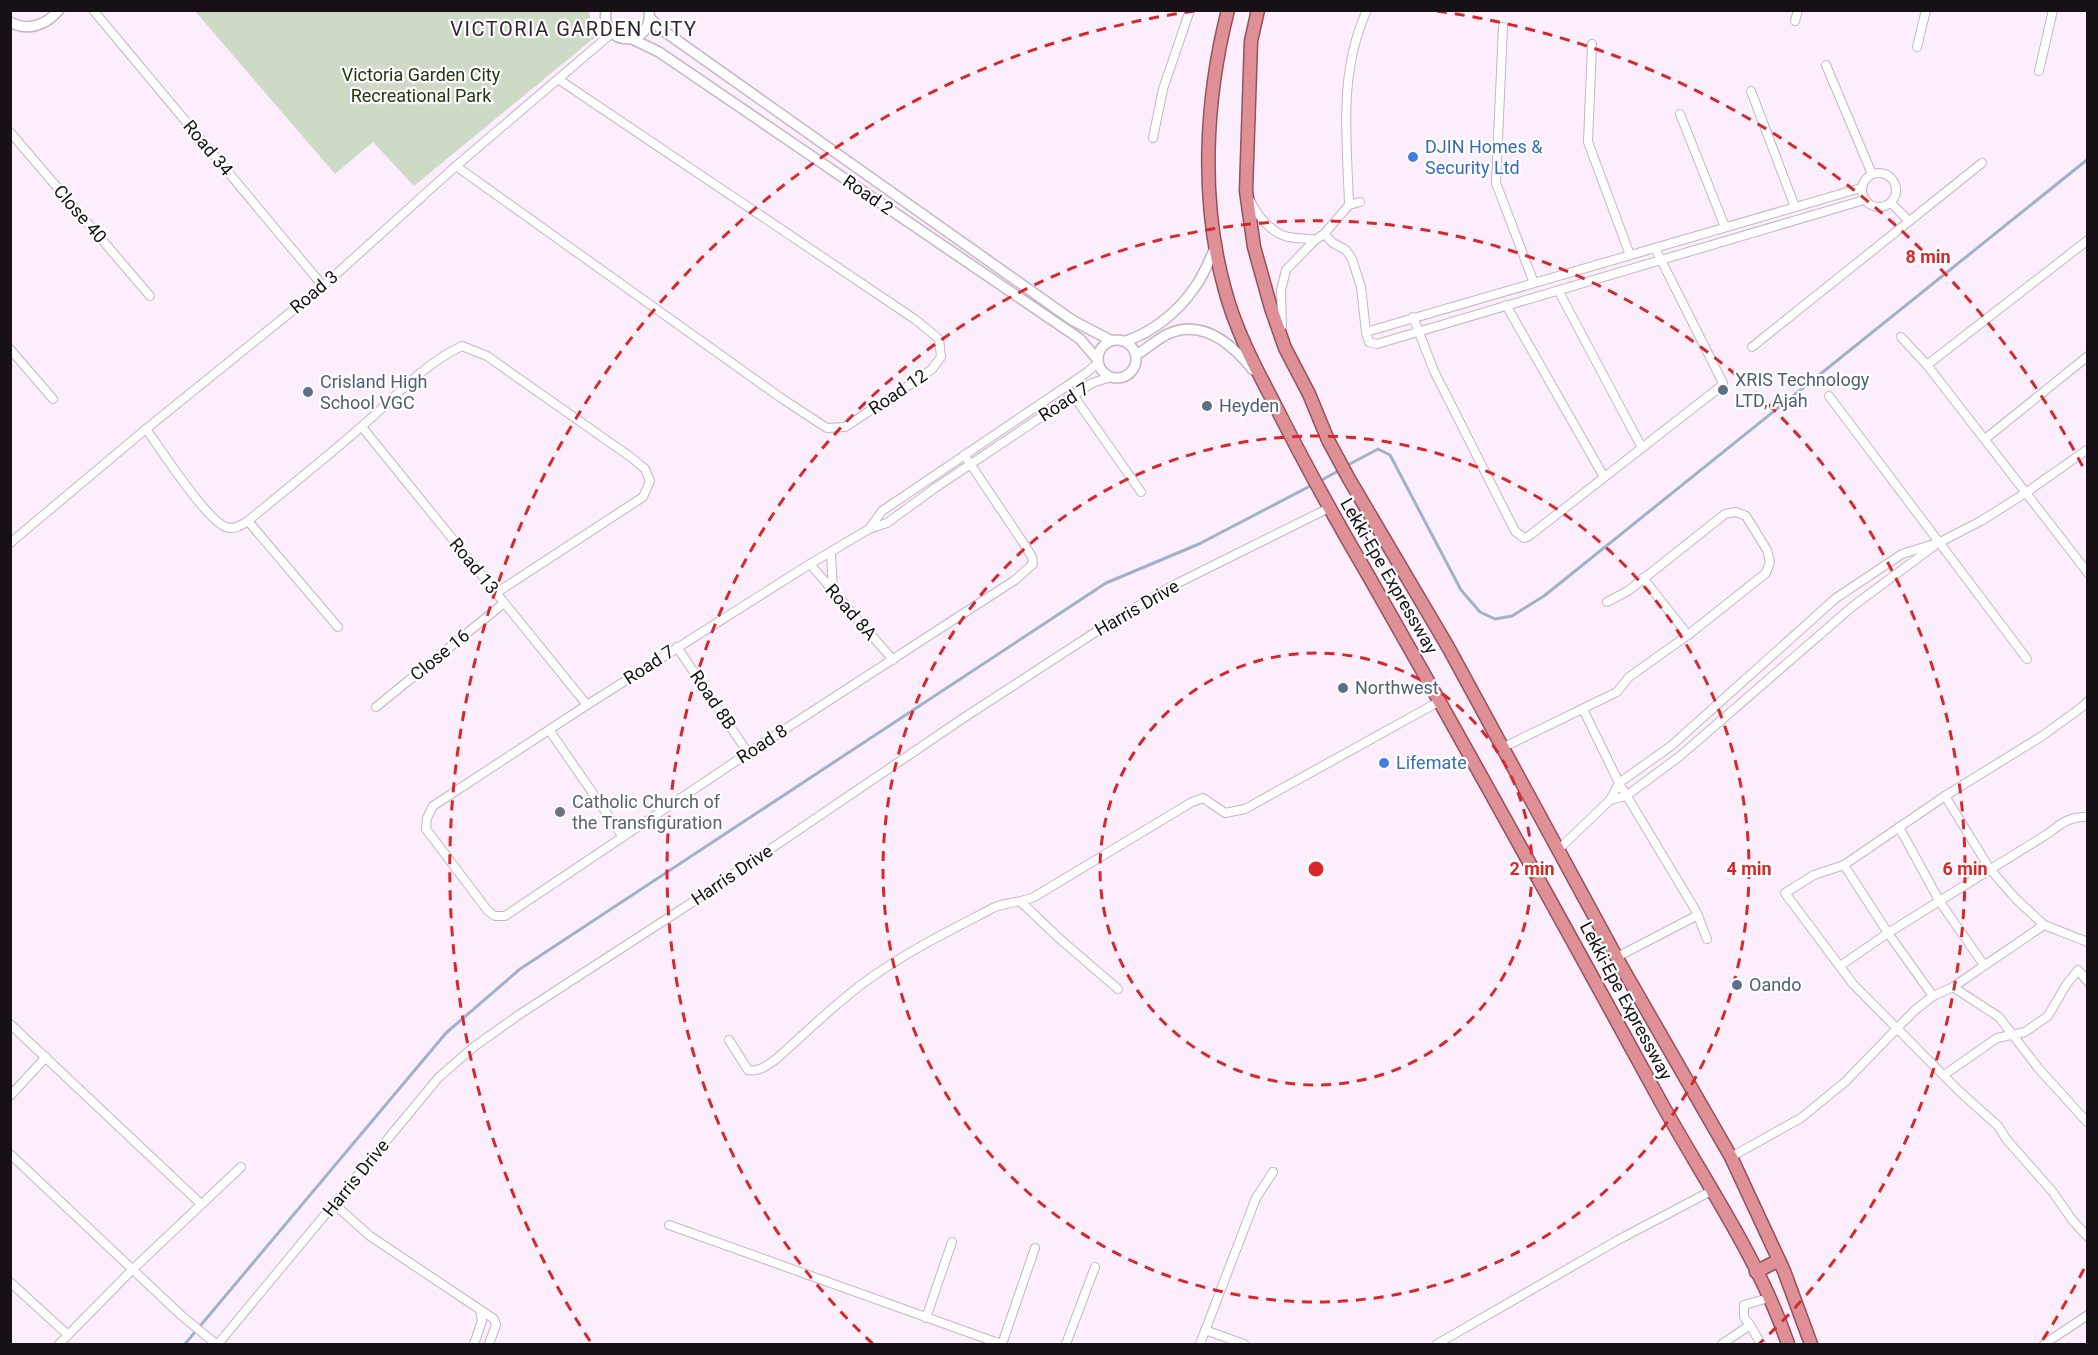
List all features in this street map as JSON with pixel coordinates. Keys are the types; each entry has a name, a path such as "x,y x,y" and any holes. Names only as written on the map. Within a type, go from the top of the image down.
{"highway":[{"name":"Lekki-Epe Expressway","path":"1228,10 1220,43 1211,122 1211,211 1225,293 1236,323 1264,385 1321,494 1440,701 1756,1272 1788,1344"},
{"name":"Lekki-Epe Expressway","path":"1258,10 1251,41 1246,191 1254,247 1285,348 1348,479 1449,647 1617,957 1731,1157 1779,1260 1811,1344"},
{"path":"1756,1272 1779,1260"}],"street":[{"path":"10,22 28,27 41,25 59,10"},
{"name":"Road 34","path":"93,10 323,286"},
{"path":"606,10 605,20 612,33"},
{"path":"1153,138 1163,89 1190,10"},
{"path":"1349,205 1346,90 1352,59 1367,10"},
{"path":"1795,21 1798,10"},
{"path":"1917,47 1926,10"},
{"path":"2039,71 2053,10"},
{"path":"632,39 645,31 649,14"},
{"name":"Road 2","path":"649,14 661,29 1072,321 1110,340"},
{"path":"1503,27 1496,183 1534,283"},
{"name":"Road 3","path":"10,543 146,429 323,286 456,166 612,33"},
{"name":"Road 2","path":"612,33 625,39 632,39 659,52 1073,334 1085,343 1098,361"},
{"path":"1592,44 1588,142 1630,255"},
{"path":"1826,64 1872,174"},
{"name":"Road 12","path":"456,166 788,403 827,428 845,427 932,369 941,357 939,339 916,320 558,79"},
{"path":"1750,91 1795,207"},
{"path":"1680,114 1725,227"},
{"name":"Close 40","path":"10,132 150,296"},
{"path":"1752,347 1982,163"},
{"path":"1872,174 1884,174 1893,181 1896,192 1891,203 1886,206 1874,207 1864,200 1863,182 1872,174"},
{"path":"1366,332 1862,188"},
{"path":"1246,191 1254,210 1283,236 1315,240"},
{"path":"1324,234 1333,243 1346,250 1352,259 1361,287 1366,332 1372,344 1864,200"},
{"path":"1285,348 1280,314 1281,290 1286,270 1315,240 1324,234 1349,205 1360,202"},
{"path":"1891,203 1909,221"},
{"path":"1927,365 2088,240"},
{"path":"1126,341 1137,337 1170,314 1196,286 1216,245"},
{"path":"1413,317 1434,371 1458,422 1518,536 1524,538 1720,387 1722,383 1655,248"},
{"path":"1558,290 1642,448"},
{"path":"1506,304 1604,477"},
{"path":"1136,355 1168,334 1184,330 1213,334 1227,342 1239,353 1264,385"},
{"path":"1901,337 1927,365 1986,439 2087,573"},
{"path":"1110,340 1126,341 1134,349 1136,362 1130,374 1117,378 1111,377 1102,371 1098,361 1101,348 1110,340"},
{"path":"146,429 207,513 226,527 238,527 362,427 429,366 448,352 462,346 487,356 645,469 650,481 643,497 496,593"},
{"path":"10,349 53,399"},
{"path":"1986,439 2088,356"},
{"name":"Road 7","path":"869,529 882,511 1067,386 1098,361"},
{"name":"Road 7","path":"433,806 677,647 810,564 869,529 887,523 1073,395 1092,383 1111,377"},
{"path":"1067,386 1141,492"},
{"path":"1829,396 2027,660"},
{"name":"Road 13","path":"362,427 587,705"},
{"path":"1558,850 1610,800 1619,783 1671,746 1836,598 1902,554 1940,542 1982,521 2088,449"},
{"name":"Road 8","path":"433,806 426,818 426,829 488,911 495,916 505,916 748,753 1015,580 1033,564 1032,557 964,455"},
{"path":"929,479 935,488"},
{"name":"Harris Drive","path":"217,1344 439,1077 476,1046 520,1014 685,907 965,717 1111,622 1174,585 1329,508"},
{"path":"1502,748 1617,692 1629,677 1688,635 1767,573 1770,562 1767,549 1746,516 1736,512 1725,514 1629,591 1607,602"},
{"path":"248,521 338,627"},
{"path":"1610,800 1626,796 1680,756 1853,606 1940,542"},
{"path":"831,553 833,590"},
{"name":"Road 8A","path":"810,564 892,660"},
{"path":"1643,578 1688,635"},
{"name":"Close 16","path":"376,707 504,603"},
{"name":"Road 8B","path":"677,647 748,753"},
{"path":"1761,665 1770,678"},
{"path":"729,1041 748,1070 761,1069 775,1060 854,991 911,952 1001,904 1022,903 1034,897 1192,802 1203,798 1225,813 1245,809 1440,701"},
{"path":"2088,701 2082,708 2042,736 2009,754 1844,865 1814,875 1785,893 1853,984 1897,1030 1998,1126 2007,1140 2088,1237"},
{"path":"1583,709 1626,796 1698,915 1707,939"},
{"path":"550,731 623,837"},
{"path":"1945,796 1990,869 2015,898 2044,925 2055,927 2069,936 2088,942"},
{"path":"1840,966 2062,823 2079,816 2088,817"},
{"path":"1899,827 1940,902 1984,965"},
{"path":"1844,865 1888,933 1933,996"},
{"path":"1022,903 1118,989"},
{"path":"1617,957 1698,915"},
{"path":"1731,1157 1801,1118 1845,1082 1914,1011 1933,996 1953,987 2044,925"},
{"path":"1944,1075 1997,1038 2025,1032 2048,1016 2066,985 2078,970 2088,982"},
{"path":"1953,987 1999,1017 2039,1069 2088,1123"},
{"path":"10,1024 201,1204"},
{"path":"10,1096 46,1057"},
{"path":"10,1154 217,1344"},
{"path":"59,1344 133,1269 241,1167"},
{"path":"1200,1344 1256,1198 1273,1172"},
{"path":"1437,1344 1618,1240 1711,1191"},
{"path":"334,1204 370,1236 494,1319 496,1325 489,1344"},
{"path":"669,1225 1002,1344 1035,1248"},
{"path":"926,1318 952,1242"},
{"path":"1066,1344 1095,1267"},
{"path":"10,1282 68,1335"},
{"path":"1761,1344 1744,1317 1744,1305 1769,1298"},
{"path":"474,1344 483,1321 480,1310"},
{"path":"2044,1344 2088,1315"},
{"path":"1722,1344 1750,1325"},
{"path":"1205,1330 1244,1344"}],"green space":[{"name":"Victoria Garden City Recreational Park","path":"195,11 589,11 594,38 414,186 373,142 335,174"}],"waterway":[{"path":"1346,466 1378,449 1390,455 1461,590 1480,612 1495,619 1512,616 1544,596 2088,159"},
{"path":"1320,481 1340,470"},
{"path":"185,1344 446,1033 520,969 1106,583 1199,544 1314,484"}],"place":[{"name":"DJIN Homes & Security Ltd","path":"1413,157"},
{"name":"XRIS Technology LTD, Ajah","path":"1723,390"},
{"name":"Crisland High School VGC","path":"308,392"},
{"name":"Heyden","path":"1207,406"},
{"name":"Northwest","path":"1343,688"},
{"name":"Lifemate","path":"1384,763"},
{"name":"Catholic Church of the Transfiguration","path":"560,812"},
{"name":"Oando","path":"1737,985"}],"district":[{"name":"VICTORIA GARDEN CITY","path":"574,29"}]}
